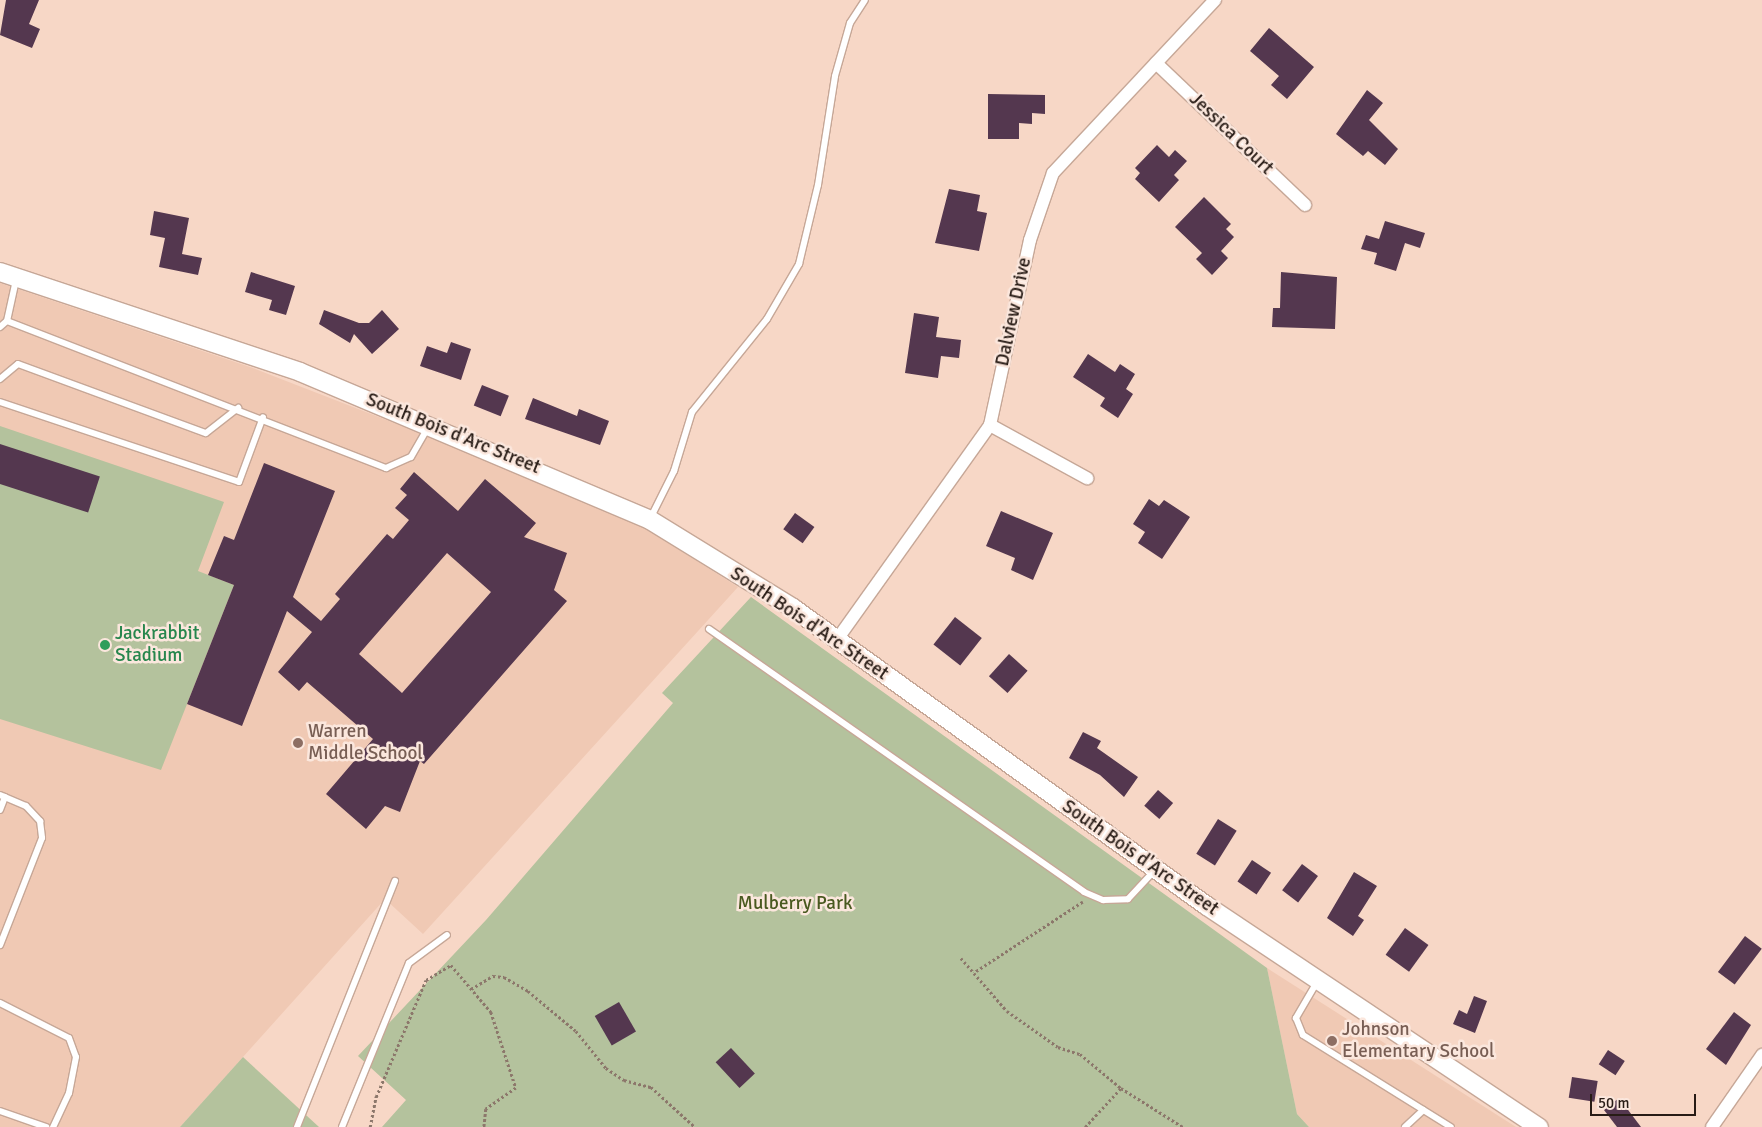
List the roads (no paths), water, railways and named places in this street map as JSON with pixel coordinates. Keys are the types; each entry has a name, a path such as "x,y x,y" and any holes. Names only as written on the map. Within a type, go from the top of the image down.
{"main road":[{"name":"South Bois d'Arc Street","path":"0,272 17,276 300,372 430,424 650,520 793,608 836,641 1155,869 1539,1127"}],"street":[{"name":"Dalview Drive","path":"836,641 990,425 1030,240 1053,173 1214,0"},
{"name":"Jessica Court","path":"1156,64 1305,205"},
{"path":"990,425 1087,478"},
{"path":"1712,1127 1762,1055"}],"lane":[{"path":"650,520 674,471 692,412 767,319 799,264 818,185 835,76 850,23 865,0"},
{"path":"0,326 7,321 17,276"},
{"path":"7,321 262,417 386,468 410,457 430,424"},
{"path":"0,379 18,364 206,433 238,408"},
{"path":"0,402 239,482 262,417"},
{"path":"708,629 1091,895 1128,899 1155,869"},
{"path":"0,810 3,796 26,806 40,821 42,838 0,945"},
{"path":"297,1127 395,881"},
{"path":"342,1127 410,963 447,935"},
{"path":"1318,980 1296,1018 1304,1035 1451,1127"},
{"path":"0,1003 69,1038 76,1057 69,1093 53,1127"},
{"path":"1405,1127 1423,1110"},
{"path":"0,1111 46,1127"}],"place":[{"name":"Jackrabbit Stadium","path":"105,645"},
{"name":"Warren Middle School","path":"298,743"},
{"name":"Johnson Elementary School","path":"1332,1041"}],"park label":[{"name":"Mulberry Park","path":"795,904"}]}
